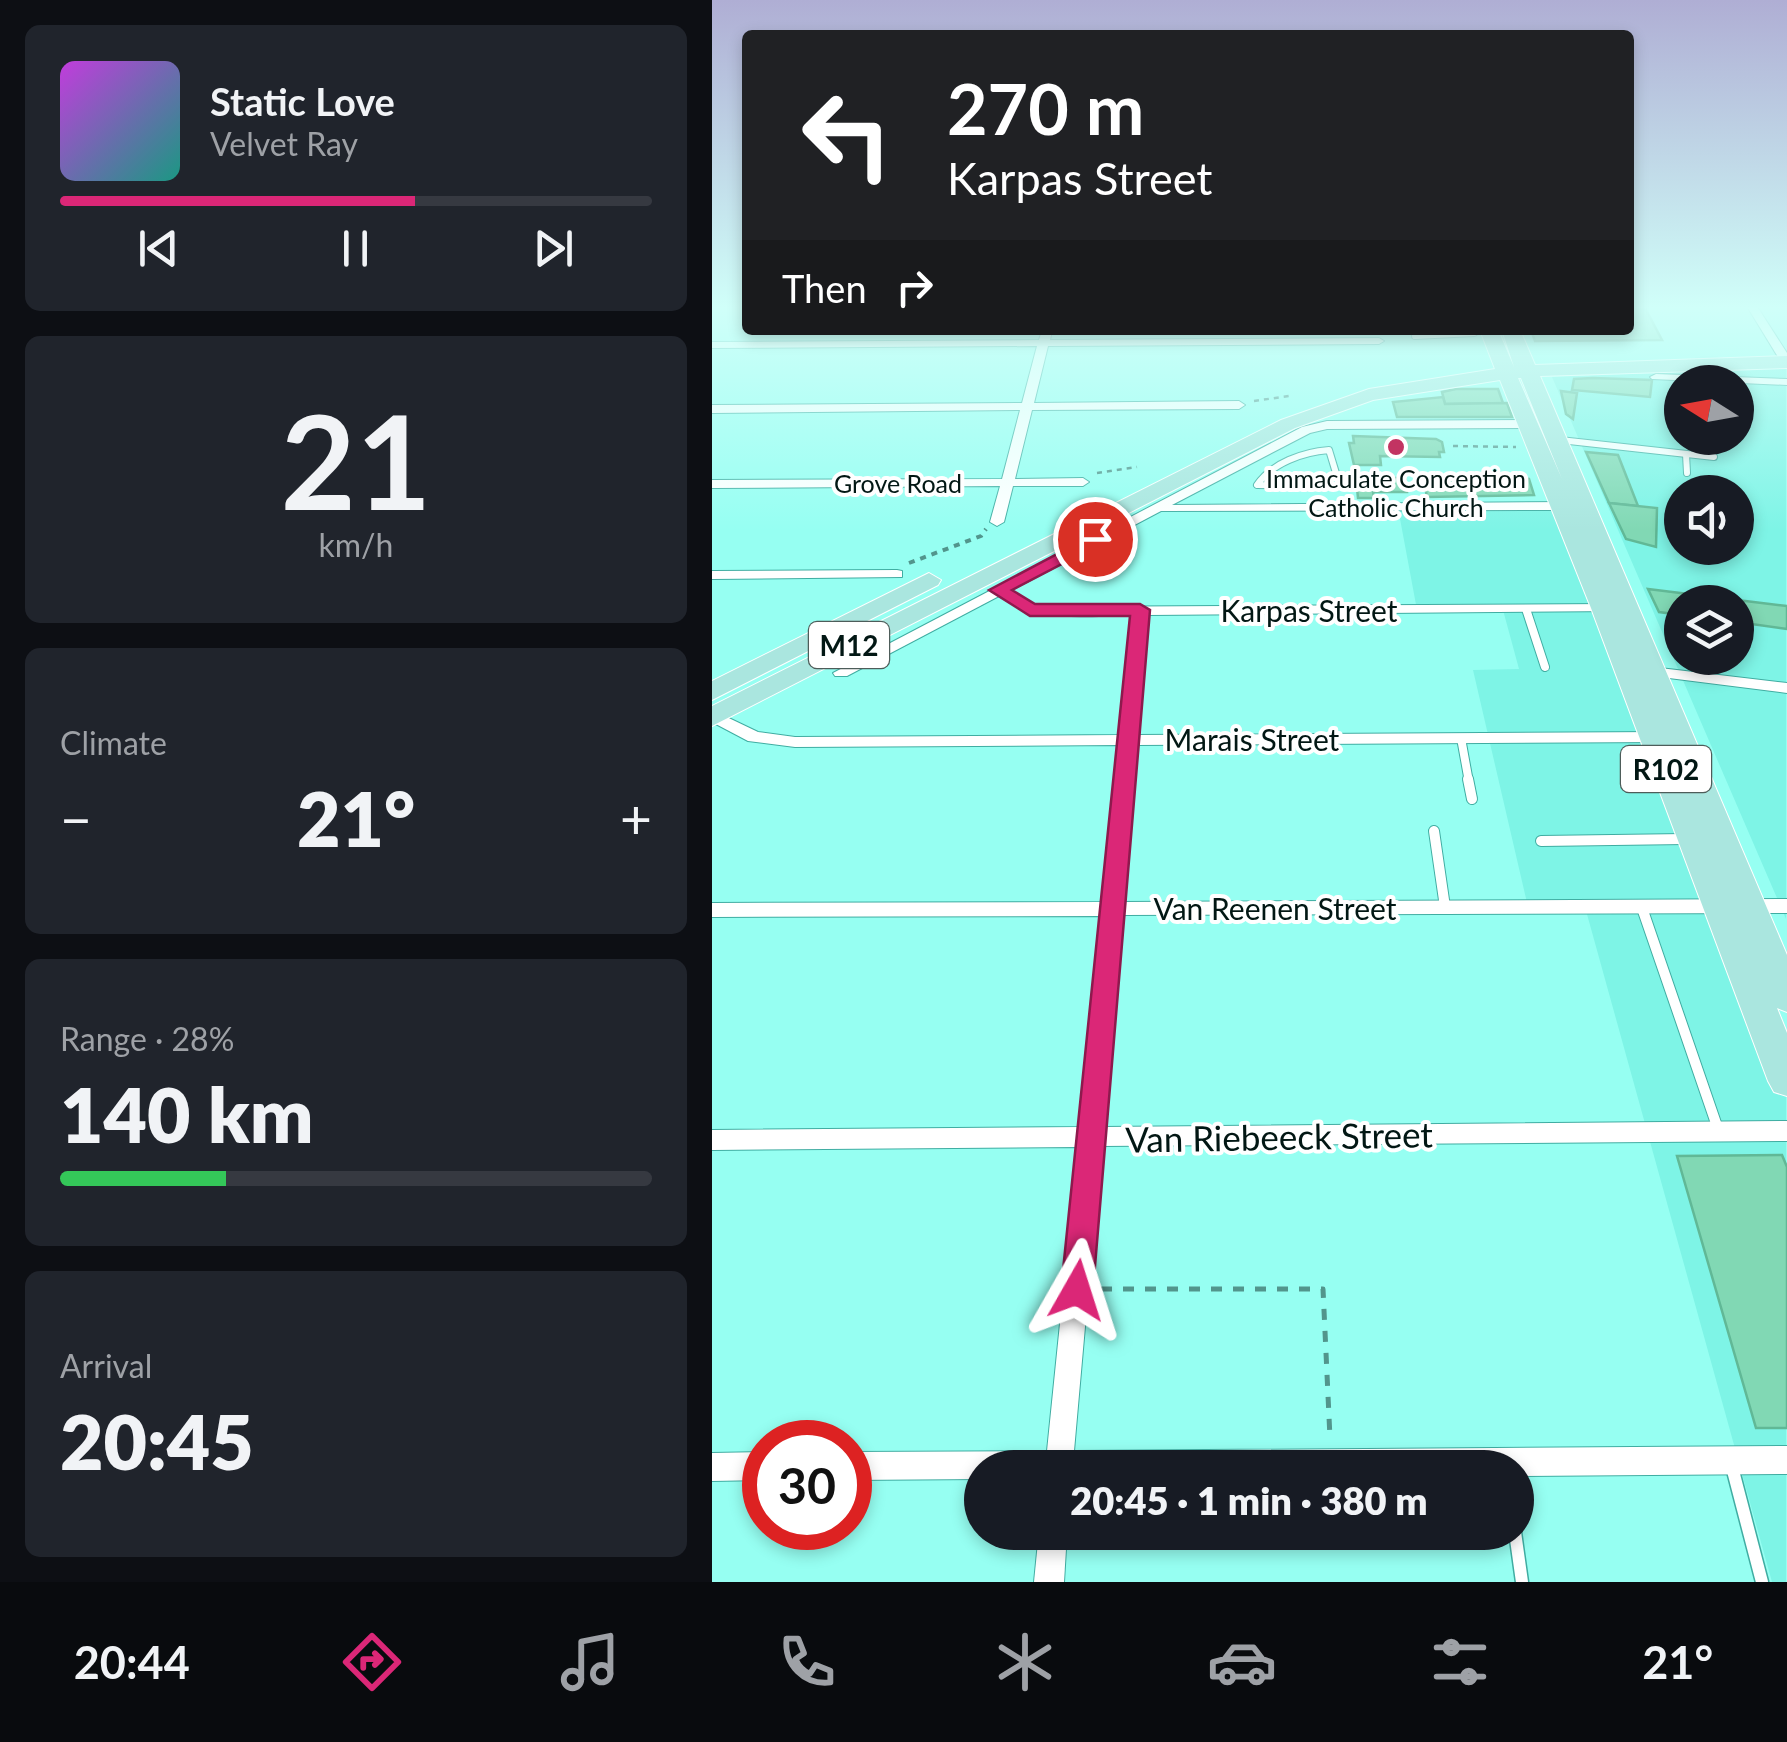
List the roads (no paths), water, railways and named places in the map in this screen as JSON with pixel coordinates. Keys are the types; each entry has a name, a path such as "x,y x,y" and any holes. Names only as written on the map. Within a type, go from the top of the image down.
{"main road":[{"name":"M12","path":"712,710 1283,426 1365,396 1434,382"},
{"name":"R102","path":"1517,382 1522,436 1573,506"},
{"name":"R102","path":"1524,382 1558,440 1573,506 1733,904 1786,1081"},
{"name":"R102","path":"1666,737 1693,839 1786,998"}],"street":[{"path":"993,523 1034,382"},
{"path":"712,409 1217,410 1244,404"},
{"path":"842,673 1318,426 1522,436"},
{"name":"Grove Road","path":"712,484 1084,480"},
{"path":"1160,506 1573,506"},
{"path":"712,575 868,581 901,569"},
{"name":"Karpas Street","path":"999,590 1030,610 1615,608"},
{"path":"1061,1450 1140,610"},
{"path":"1640,671 1786,688"},
{"name":"Marais Street","path":"712,710 754,736 781,742 1666,737"},
{"name":"Van Reenen Street","path":"712,910 1786,906"},
{"name":"Van Riebeeck Street","path":"712,1140 1786,1131"},
{"path":"1534,1463 1786,1460"},
{"path":"712,1466 742,1466"},
{"path":"872,1466 964,1466"},
{"path":"1049,1582 1052,1550"}],"lane":[{"path":"1558,440 1664,452"},
{"path":"1336,473 1329,450 1319,450 1257,482 1261,488 1340,486"},
{"path":"1686,455 1687,473"},
{"path":"1695,455 1714,457"},
{"path":"1269,488 1270,508"},
{"path":"1526,609 1545,668"},
{"path":"1462,738 1472,799"},
{"path":"1434,831 1445,908"},
{"path":"1541,840 1693,839"},
{"path":"1641,905 1719,1132"},
{"path":"1730,1460 1762,1582"},
{"path":"1517,1550 1522,1582"}],"place":[{"name":"Immaculate Conception Catholic Church","path":"1396,447"}]}
